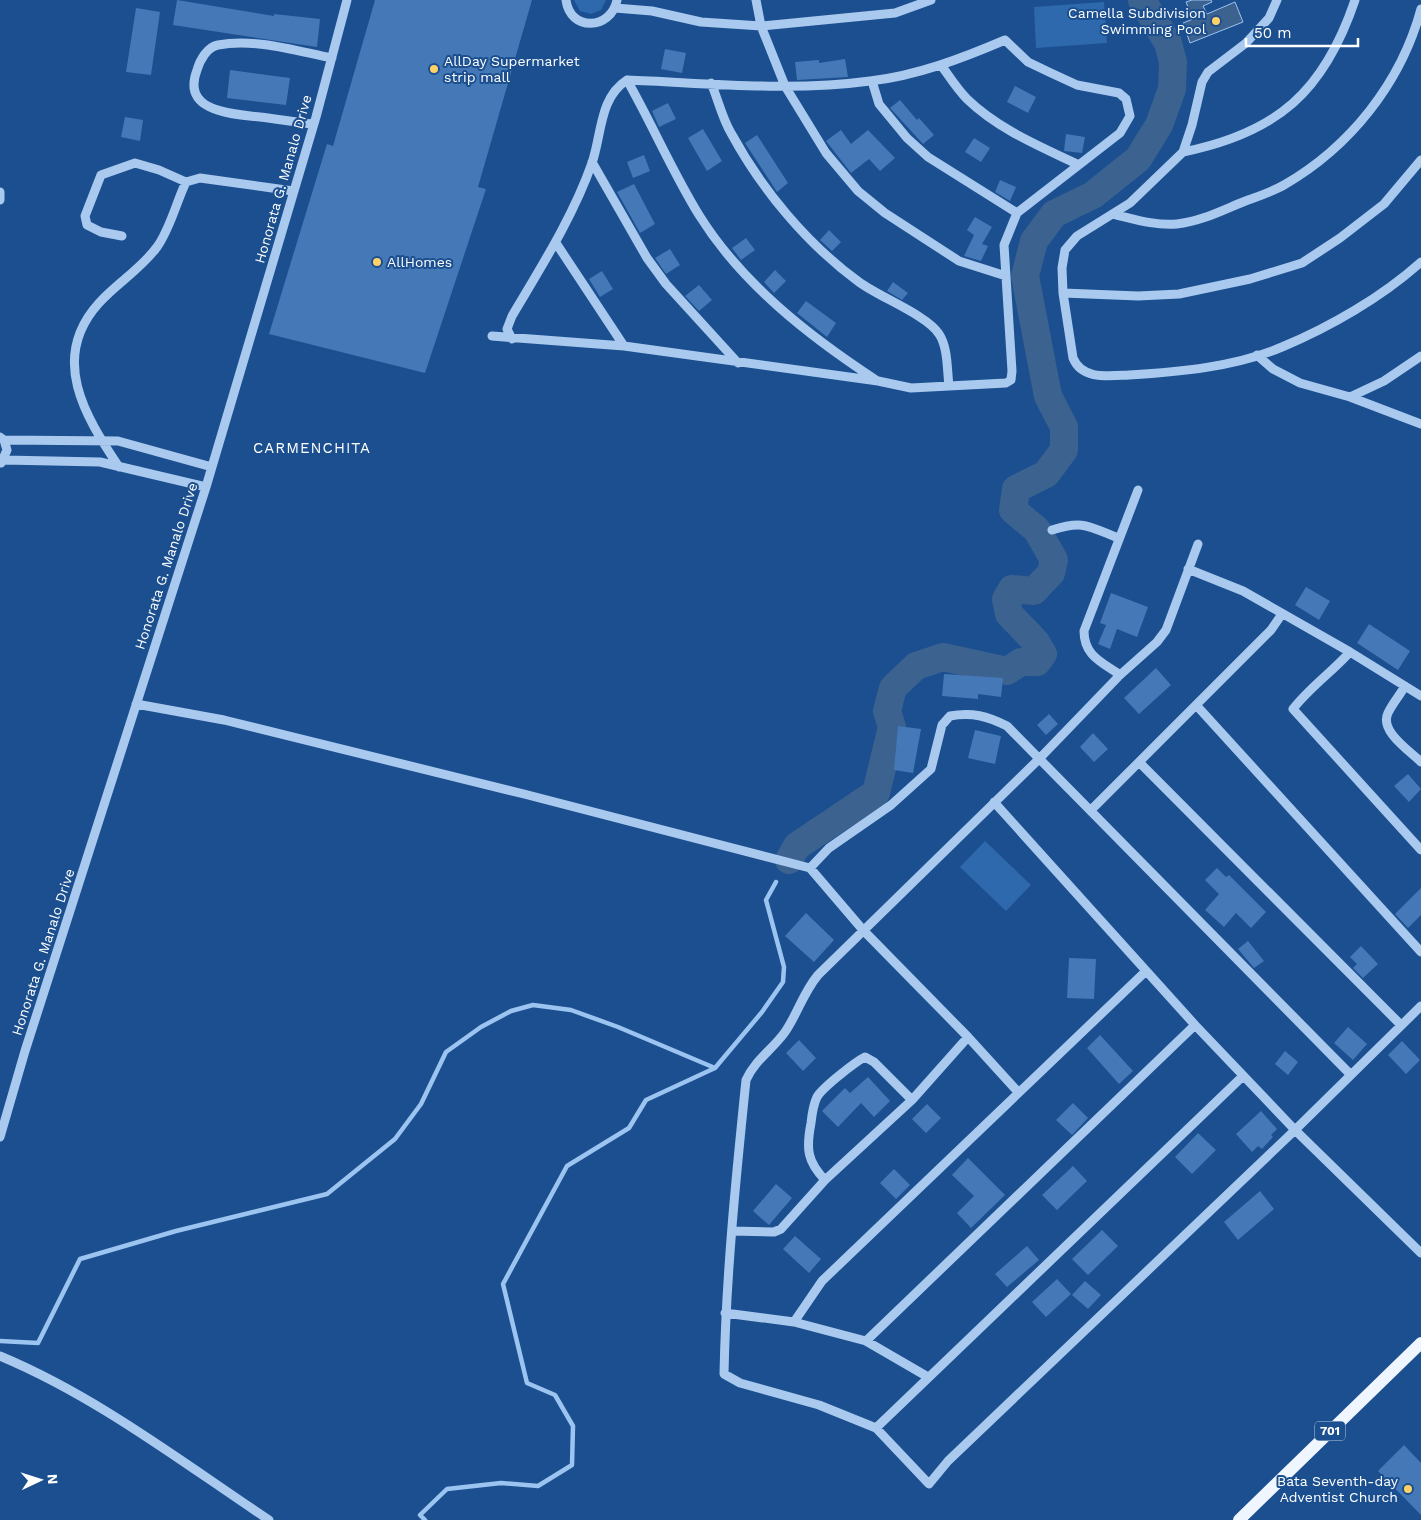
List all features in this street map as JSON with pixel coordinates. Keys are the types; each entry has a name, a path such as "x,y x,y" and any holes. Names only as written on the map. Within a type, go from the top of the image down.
{"main road":[{"name":"701","path":"1239,1520 1421,1343"}],"street":[{"name":"Honorata G. Manalo Drive","path":"0,1137 206,487 313,124 347,0"},
{"path":"566,0 571,14 585,23 603,21 616,4 701,22 761,26 895,13 931,0"},
{"path":"756,0 761,26 785,86 826,153 858,191 899,222 959,261 1006,276"},
{"path":"1277,0 1269,18 1246,43 1208,72 1202,82 1192,125 1183,152 1130,203 1078,236 1065,250 1062,268 1063,293 1076,367 1082,373 1108,376 1158,373 1218,365 1257,355 1282,347 1362,306 1421,262"},
{"path":"1183,152 1236,139 1269,122 1302,95 1324,67 1347,24 1355,0"},
{"path":"1113,214 1152,224 1178,224 1214,214 1283,186 1318,162 1353,131 1390,83 1417,24 1421,9"},
{"path":"492,336 512,339 624,346 878,381 911,388 1006,382 1011,380 1004,245 1017,212 1052,187 1077,164 1120,133 1130,116 1126,99 1119,93 1077,85 1050,73 1028,62 1005,40 941,65 872,81 815,86 785,86 627,80 615,88 606,106 592,162 556,242 512,316 508,329 512,339"},
{"path":"313,124 220,112 202,103 196,94 194,78 206,51 216,45 253,44 332,58"},
{"path":"941,65 965,97 982,113 1020,137 1077,164"},
{"path":"627,80 648,116 675,174 700,216 727,255 766,296 820,342 878,381"},
{"path":"872,81 879,104 907,138 921,151 971,185 1017,212"},
{"path":"712,83 730,131 757,176 809,239 860,282 928,323 938,332 943,341 949,386"},
{"path":"1063,293 1138,296 1179,294 1250,280 1302,264 1384,204 1421,160"},
{"path":"592,162 647,258 666,284 738,363"},
{"path":"122,236 101,232 87,226 85,216 101,175 135,163 159,170 186,182 200,178 293,190"},
{"path":"119,467 91,424 74,380 75,354 84,322 99,303 157,247 186,182"},
{"path":"0,192 0,200"},
{"path":"556,242 624,346"},
{"path":"1257,355 1273,368 1300,383 1350,397 1421,424"},
{"path":"1350,397 1384,381 1421,356"},
{"path":"206,487 100,462 2,462 7,450 2,439 101,439 118,441 212,467"},
{"path":"1120,675 1088,652 1084,642 1084,632 1118,538 1138,490"},
{"path":"1052,530 1073,524 1085,525 1118,538"},
{"path":"1198,544 1166,630 1157,642 1120,675 1039,759 863,930 806,990 796,1014 784,1033 758,1060 746,1080 725,1313 724,1374 740,1383 819,1405 876,1428 929,1484 948,1461 1296,1130 1350,1074 1421,1006"},
{"path":"1188,570 1242,591 1350,652 1421,696"},
{"path":"1091,810 1197,706 1271,630 1282,614"},
{"path":"1350,652 1293,709 1421,850"},
{"path":"1405,686 1387,714 1386,722 1388,729 1421,762"},
{"path":"136,704 224,720 524,794 810,868 863,930 968,1037 1018,1092"},
{"path":"1197,706 1421,952"},
{"path":"810,868 829,848 890,805 930,769 942,725 950,716 964,713 985,715 1007,726 1350,1074"},
{"path":"1139,762 1401,1025"},
{"path":"994,802 1243,1076 1421,1253"},
{"path":"794,1322 822,1281 1146,971"},
{"path":"866,1341 1195,1025"},
{"path":"732,1231 774,1232 781,1229 825,1180 912,1100 968,1037"},
{"path":"825,1180 814,1168 808,1154 813,1108 818,1095 865,1057 874,1062 912,1100"},
{"path":"876,1428 1243,1076"},
{"path":"725,1313 794,1322 866,1341 928,1377"},
{"path":"0,1356 28,1367 94,1405 269,1520"}],"shaded area":[{"path":"574,0 606,0 601,10 591,14 580,11"},
{"name":"Camella Subdivision Swimming Pool","path":"1192,0 1211,0 1212,2 1203,6 1207,14 1235,2 1243,22 1190,43 1183,23 1193,19 1186,2"},
{"path":"1104,2 1107,43 1036,48 1034,7"},
{"path":"985,841 1031,885 1006,911 960,867"}],"building":[{"path":"177,0 274,16 274,14 320,19 317,47 173,25"},
{"path":"375,0 532,0 478,187 486,189 425,373 269,334 327,144 333,146"},
{"path":"136,8 160,12 151,75 126,72"},
{"path":"665,49 686,53 682,73 661,69"},
{"path":"845,59 848,77 797,80 795,62 819,60 819,63"},
{"path":"230,70 290,78 286,105 227,98"},
{"path":"1015,86 1036,97 1028,113 1007,102"},
{"path":"900,100 917,120 919,118 934,135 923,144 890,108"},
{"path":"668,103 676,119 659,127 652,111"},
{"path":"125,117 143,120 140,141 121,137"},
{"path":"703,129 722,161 707,171 688,138"},
{"path":"841,130 851,144 868,130 895,158 880,171 869,159 851,173 826,141"},
{"path":"1066,134 1085,137 1082,153 1064,151"},
{"path":"757,135 788,183 777,192 745,143"},
{"path":"974,138 990,148 981,162 965,152"},
{"path":"644,155 650,171 633,178 627,162"},
{"path":"1000,180 1016,187 1010,201 995,192"},
{"path":"634,184 655,224 640,233 617,192"},
{"path":"975,217 992,227 982,244 988,246 981,261 964,256 974,235 967,230"},
{"path":"829,230 841,242 832,251 820,240"},
{"path":"746,238 755,250 741,260 732,248"},
{"path":"670,249 680,265 666,274 655,258"},
{"path":"775,270 786,281 774,293 764,282"},
{"path":"602,271 613,289 600,297 589,279"},
{"path":"893,282 908,293 902,300 887,291"},
{"path":"699,285 712,300 699,311 685,296"},
{"path":"806,301 836,323 827,337 797,313"},
{"path":"1306,587 1330,601 1319,620 1295,605"},
{"path":"1111,593 1148,607 1137,637 1117,629 1110,649 1098,644 1106,625 1100,623"},
{"path":"1369,624 1410,651 1398,670 1357,643"},
{"path":"1156,668 1171,685 1139,714 1124,698"},
{"path":"944,674 1003,678 1001,697 978,694 978,699 942,696"},
{"path":"1049,714 1058,724 1046,735 1037,725"},
{"path":"898,726 921,729 913,773 894,770"},
{"path":"975,730 1001,736 995,764 968,758"},
{"path":"1093,733 1108,749 1094,762 1080,747"},
{"path":"1408,774 1421,789 1409,802 1394,786"},
{"path":"1217,868 1226,877 1229,875 1266,912 1251,928 1236,913 1224,927 1205,910 1219,894 1205,880"},
{"path":"1421,888 1421,915 1408,928 1395,914"},
{"path":"806,913 834,940 814,962 785,936"},
{"path":"1248,941 1264,961 1254,968 1238,949"},
{"path":"1361,946 1378,964 1363,978 1353,968 1357,964 1350,957"},
{"path":"1069,958 1096,959 1094,999 1067,998"},
{"path":"1348,1027 1367,1044 1353,1060 1334,1043"},
{"path":"1100,1035 1133,1071 1119,1084 1087,1048"},
{"path":"799,1040 816,1058 803,1071 786,1053"},
{"path":"1402,1041 1420,1060 1406,1074 1388,1055"},
{"path":"1285,1051 1298,1062 1288,1075 1275,1064"},
{"path":"868,1077 890,1101 874,1117 861,1103 838,1127 822,1111 845,1088 850,1093"},
{"path":"1073,1103 1088,1118 1072,1135 1056,1120"},
{"path":"927,1104 941,1118 926,1133 912,1119"},
{"path":"1261,1111 1277,1129 1271,1135 1273,1137 1262,1149 1258,1146 1252,1152 1236,1134"},
{"path":"1198,1133 1216,1150 1192,1174 1175,1157"},
{"path":"968,1158 1005,1195 971,1228 957,1213 974,1196 952,1175"},
{"path":"1073,1166 1087,1181 1057,1210 1042,1195"},
{"path":"894,1169 910,1185 896,1199 880,1183"},
{"path":"776,1184 792,1198 769,1225 753,1211"},
{"path":"1260,1191 1274,1209 1238,1240 1224,1222"},
{"path":"1102,1230 1118,1246 1088,1275 1072,1259"},
{"path":"795,1236 821,1259 809,1273 783,1249"},
{"path":"1027,1246 1039,1260 1007,1287 995,1274"},
{"path":"1057,1279 1071,1294 1046,1317 1032,1302"},
{"path":"1085,1281 1101,1295 1088,1309 1072,1295"},
{"name":"Bata Seventh-day Adventist Church","path":"1404,1445 1421,1463 1421,1515 1378,1471"}],"waterway":[{"path":"789,860 797,846 876,793 892,727 887,711 893,688 916,666 943,657 1007,671 1021,662 1037,662 1043,654 1036,642 1009,614 1006,599 1012,589 1034,591 1051,573 1054,560 1037,530 1013,510 1016,489 1046,474 1064,450 1064,427 1048,396 1025,276 1034,241 1054,214 1093,195 1138,159 1159,125 1172,89 1173,62 1168,43 1142,0"},
{"path":"425,1520 420,1515 447,1489 501,1483 538,1486 572,1465 573,1426 555,1395 527,1383 503,1284 567,1166 629,1128 646,1100 715,1068 762,1012 783,982 784,967 766,900 776,882"},
{"path":"0,1341 38,1343 80,1259 176,1231 327,1194 395,1139 421,1104 446,1052 481,1027 511,1011 533,1005 571,1010 618,1027 715,1068"}],"place":[{"name":"Camella Subdivision Swimming Pool","path":"1216,21"},
{"name":"AllDay Supermarket strip mall","path":"434,69"},
{"name":"AllHomes","path":"377,262"},
{"name":"Bata Seventh-day Adventist Church","path":"1408,1489"}],"district":[{"name":"CARMENCHITA","path":"312,448"}]}
